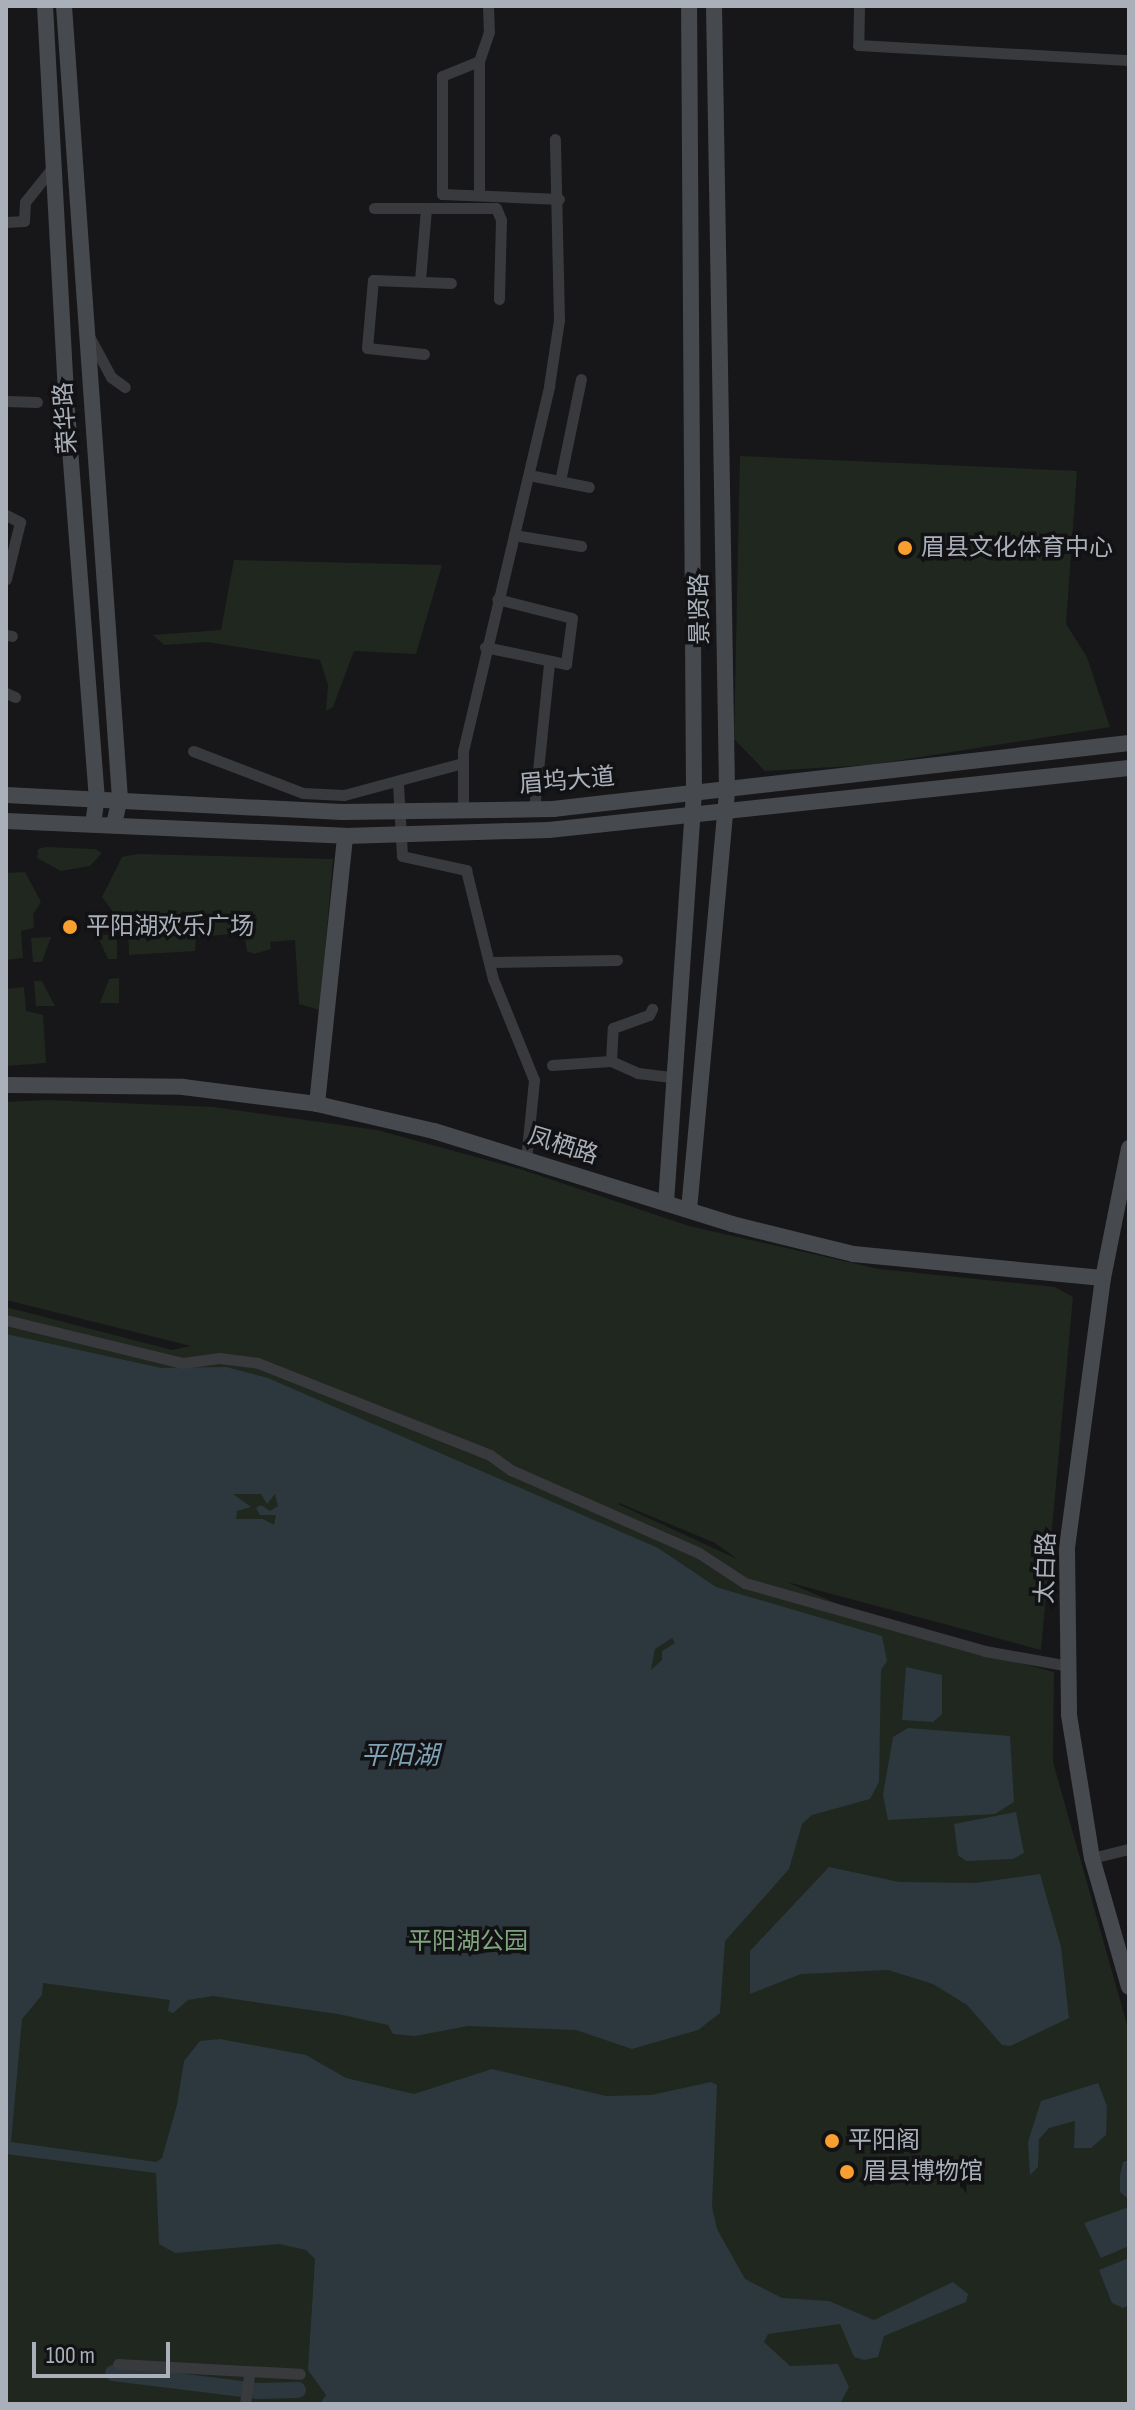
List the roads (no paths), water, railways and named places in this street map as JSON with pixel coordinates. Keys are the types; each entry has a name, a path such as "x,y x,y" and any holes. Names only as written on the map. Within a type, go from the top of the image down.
{"main road":[{"name":"荣华路","path":"45,6 53,167 97,796 93,824"},
{"name":"荣华路","path":"64,6 84,325 120,798 114,825"},
{"name":"景贤路","path":"666,1203 671,1077 694,792 689,6"},
{"name":"景贤路","path":"689,1210 727,789 714,6"},
{"path":"1093,746 1129,734"},
{"name":"眉坞大道","path":"6,795 97,796 403,811 534,809 1129,743"},
{"name":"眉坞大道","path":"6,821 345,836 549,830 690,819 1129,770"},
{"path":"317,1104 345,836"},
{"name":"凤栖路","path":"6,1085 183,1087 317,1104 853,1254 1103,1278"},
{"name":"太白路","path":"1129,1148 1103,1278 1067,1547 1069,1715 1092,1858 1129,1987"}],"street":[{"path":"479,195 479,61 489,32 488,6"},
{"path":"859,6 858,45 1129,60"},
{"path":"479,61 442,76 442,194 559,199"},
{"path":"463,810 463,763 485,647 529,475 559,320 559,199 555,139"},
{"path":"6,222 24,221 25,202 53,167"},
{"path":"450,193 450,208"},
{"path":"374,208 496,208 501,220 499,299"},
{"path":"420,280 426,208"},
{"path":"424,354 367,348 373,280 451,283"},
{"path":"84,325 111,377 125,387"},
{"path":"560,481 581,379"},
{"path":"6,401 37,402"},
{"path":"529,475 589,487"},
{"path":"6,515 20,522 6,579"},
{"path":"514,535 581,546"},
{"path":"485,647 549,664 566,664 572,618 497,599"},
{"path":"534,809 549,664"},
{"path":"193,751 303,793 344,795 398,784 463,763"},
{"path":"398,784 403,811 399,834 402,856 466,870 489,962 534,1080 526,1160"},
{"path":"489,962 617,960"},
{"path":"611,1061 613,1028 649,1015 652,1009"},
{"path":"552,1065 611,1061 638,1073 671,1077"},
{"path":"6,1320 183,1363 219,1358 258,1363 490,1455 511,1470 699,1553 745,1583 985,1651 1069,1666"},
{"path":"1092,1858 1129,1849"},
{"path":"118,2364 249,2375 300,2374"},
{"path":"246,2400 249,2375"}],"water":[{"name":"平阳湖","path":"6,1334 161,1368 226,1367 268,1378 658,1548 716,1587 882,1636 887,1661 881,1670 879,1782 870,1799 812,1815 802,1824 789,1869 725,1941 720,2013 698,2030 632,2049 576,2030 468,2026 415,2036 393,2034 388,2025 338,2014 213,1996 188,2000 173,2013 168,2011 170,2000 43,1983 42,1995 22,2019 11,2142 156,2162 162,2158 177,2105 184,2061 200,2041 220,2039 306,2055 346,2078 414,2094 492,2069 606,2096 651,2095 711,2082 717,2085 712,2207 717,2229 745,2279 782,2298 829,2301 874,2320 953,2282 968,2294 966,2302 884,2336 878,2357 864,2360 854,2357 840,2324 768,2334 764,2342 790,2366 838,2364 849,2387 841,2402 320,2404 326,2395 308,2370 315,2259 306,2250 279,2244 175,2253 159,2244 156,2173 6,2154","holes":["233,1494 261,1494 267,1504 275,1494 278,1506 270,1511 261,1505 256,1508 260,1515 276,1515 274,1525 263,1519 236,1519 237,1511 251,1507","672,1638 675,1643 662,1651 662,1660 651,1670 655,1649"]},
{"path":"906,1667 942,1675 942,1714 933,1722 902,1720"},
{"path":"908,1728 1010,1736 1014,1802 995,1814 888,1820 883,1795 893,1737"},
{"path":"1016,1812 1024,1853 1013,1859 966,1861 958,1855 954,1824"},
{"path":"829,1867 899,1882 976,1883 1040,1874 1061,1947 1069,2018 1010,2046 1002,2045 967,2005 933,1984 888,1970 801,1974 750,1994 750,1951"},
{"path":"1098,2083 1107,2106 1106,2135 1091,2148 1074,2148 1075,2121 1049,2128 1039,2139 1038,2167 1030,2175 1028,2142 1041,2101"},
{"path":"1129,2160 1129,2197 1126,2197 1120,2192 1120,2175 1123,2162"},
{"path":"1129,2207 1129,2246 1101,2258 1084,2223"},
{"path":"1129,2258 1129,2305 1123,2308 1112,2303 1099,2270"}],"waterway":[{"path":"113,2373 257,2391 298,2390"}],"place":[{"name":"眉县文化体育中心","path":"905,548"},
{"name":"平阳湖欢乐广场","path":"70,927"},
{"name":"平阳阁","path":"832,2141"},
{"name":"眉县博物馆","path":"847,2172"}],"park label":[{"name":"平阳湖公园","path":"468,1942"}]}
